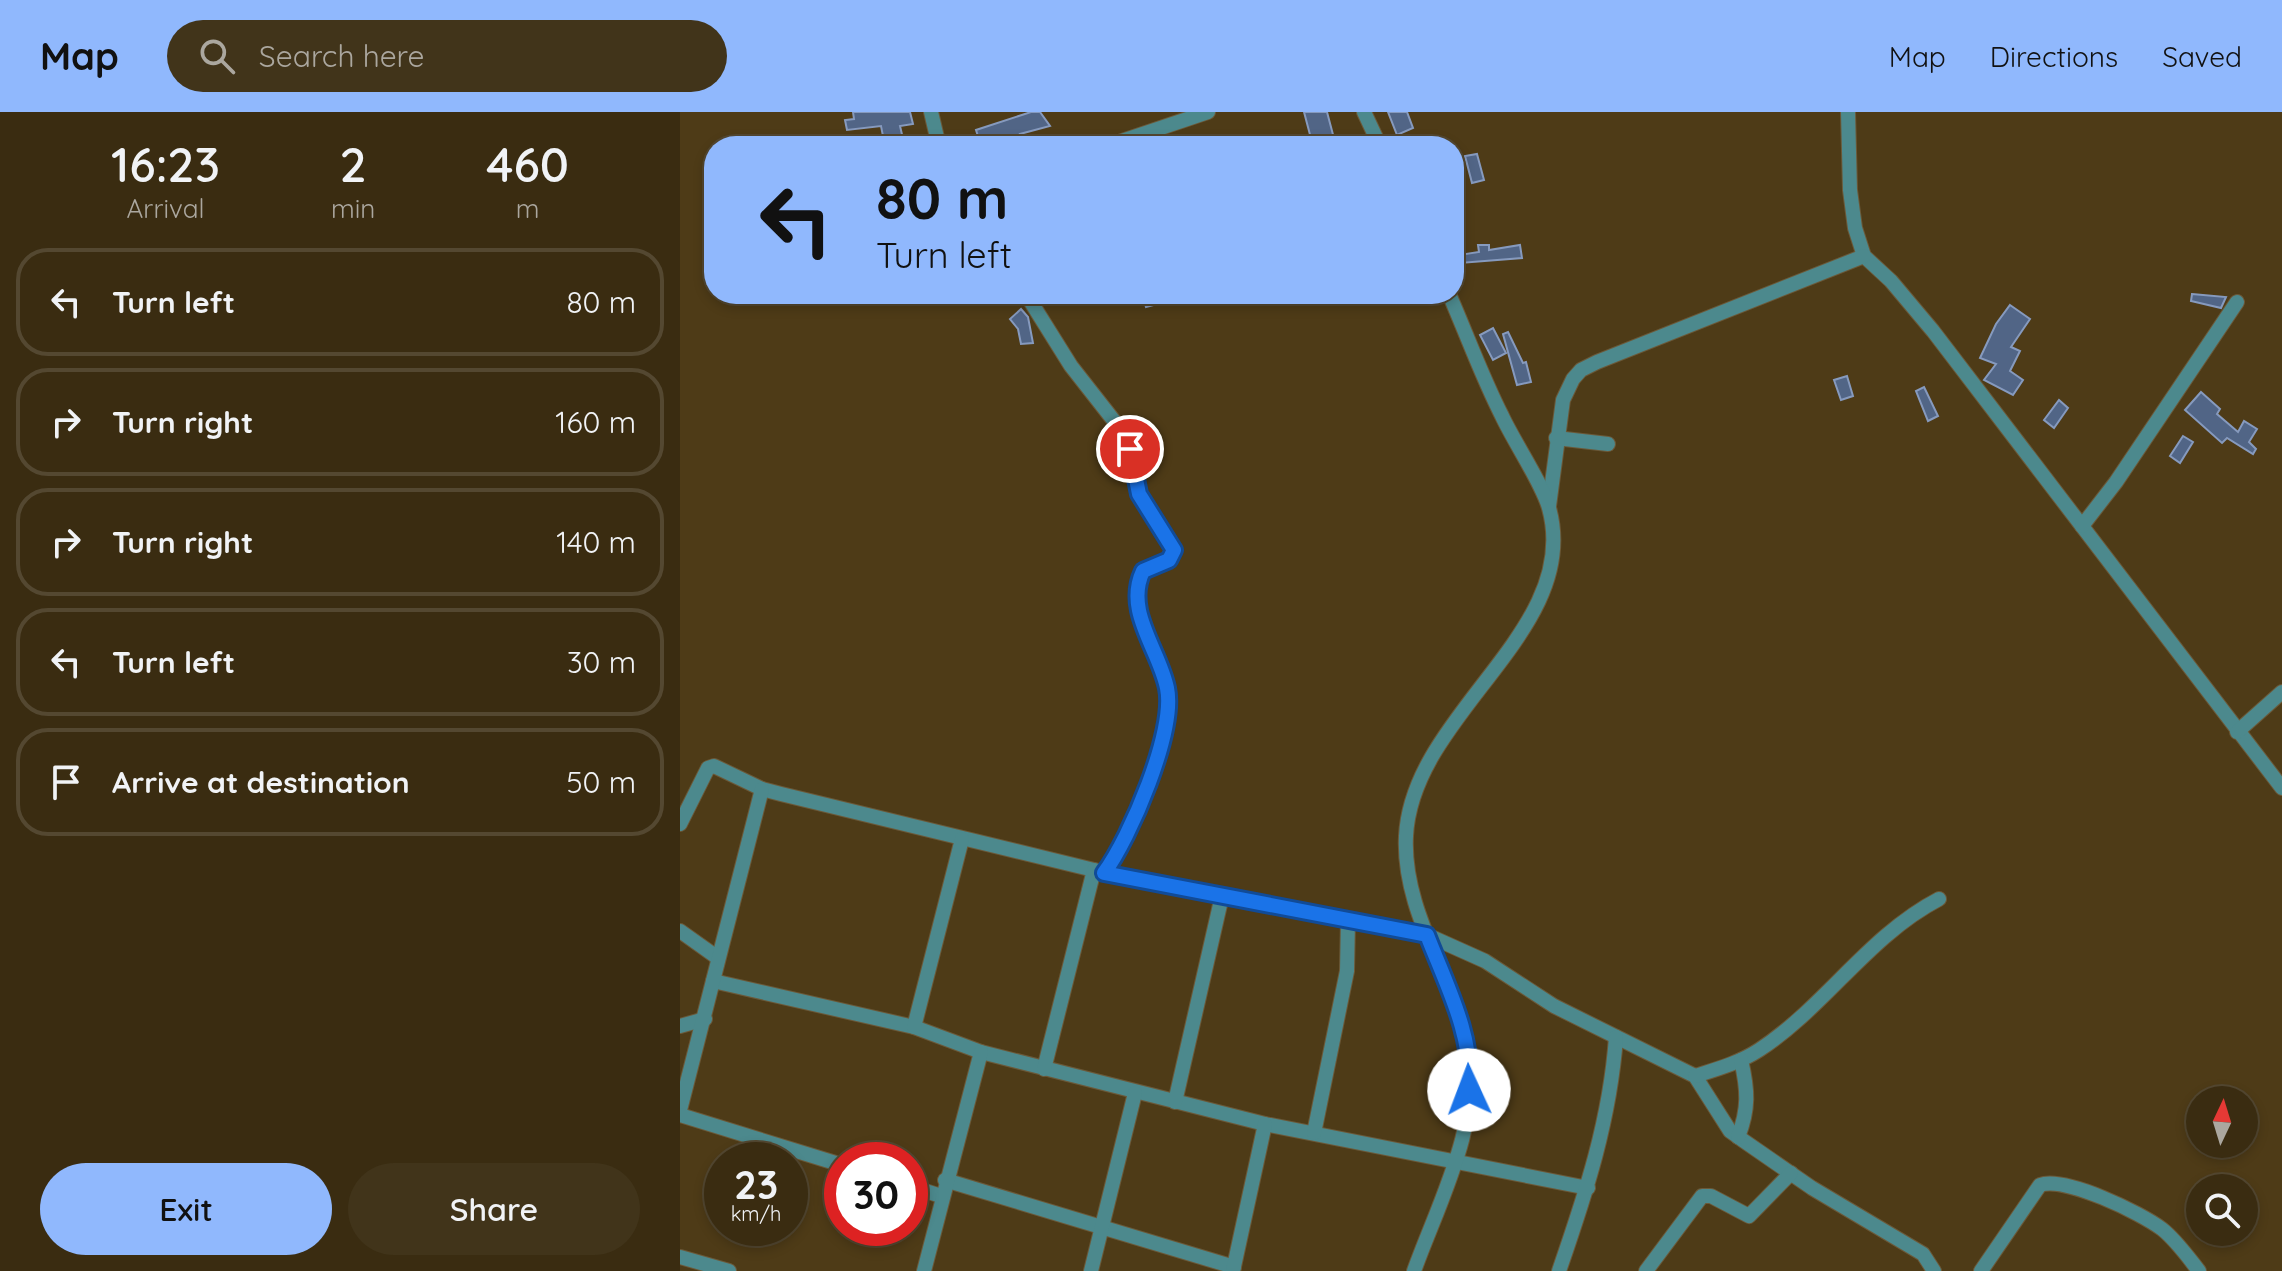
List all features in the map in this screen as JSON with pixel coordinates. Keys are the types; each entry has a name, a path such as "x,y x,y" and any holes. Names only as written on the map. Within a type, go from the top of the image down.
{"street":[{"path":"931,112 937,136"},
{"path":"1137,136 1208,112"},
{"path":"1364,112 1375,136"},
{"path":"1848,112 1850,190 1855,228 1864,256 1891,281 1933,331 2282,788"},
{"path":"1414,1271 1453,1163 1467,1109 1471,1073 1468,1053 1413,893 1406,831 1427,762 1544,594 1551,568 1549,508 1556,438 1567,388 1581,370 1864,256"},
{"path":"2082,526 2116,482 2237,302"},
{"path":"1032,304 1071,366 1122,431 1139,494 1174,550 1169,560 1143,571 1136,586 1145,629 1166,683 1169,700 1158,755 1122,848 1099,872 1044,1069"},
{"path":"1453,304 1501,414 1549,508"},
{"path":"1556,438 1608,444"},
{"path":"2237,732 2282,692"},
{"path":"680,824 711,767 762,789 1099,872 1427,935 1485,961 1554,1006 1695,1076 1730,1131 1791,1173 1923,1254 1934,1271"},
{"path":"762,789 680,1112 824,1159"},
{"path":"914,1027 962,839"},
{"path":"1175,1102 1222,896"},
{"path":"1695,1076 1741,1060 1796,1022 1899,923 1939,899"},
{"path":"1314,1133 1347,971 1348,920"},
{"path":"680,931 718,958"},
{"path":"713,981 914,1027 981,1052 1265,1124 1588,1188"},
{"path":"680,1026 705,1019"},
{"path":"1559,1271 1588,1188 1612,1088 1616,1037"},
{"path":"924,1271 945,1180 981,1052"},
{"path":"1738,1137 1747,1114 1748,1099 1741,1060"},
{"path":"1091,1271 1135,1093"},
{"path":"945,1180 1234,1269 1265,1124"},
{"path":"1646,1271 1702,1196 1711,1196 1749,1216 1791,1173"},
{"path":"1981,1271 2040,1185 2047,1183 2108,1201 2148,1219 2166,1232 2199,1271"},
{"path":"928,1192 941,1196"},
{"path":"680,1257 729,1271"}],"building":[{"path":"853,112 910,112 913,124 900,126 902,136 883,136 881,126 847,130 845,120 854,119"},
{"path":"1031,112 1040,112 1050,126 1021,136 978,136 976,130"},
{"path":"1304,112 1327,112 1333,136 1310,136"},
{"path":"1388,112 1407,112 1413,128 1397,135"},
{"path":"1477,154 1484,180 1472,183 1465,156"},
{"path":"1478,245 1489,245 1489,250 1520,245 1522,258 1464,263 1464,254 1479,252"},
{"path":"2192,294 2226,297 2221,308 2191,301"},
{"path":"2010,305 2030,319 2011,347 2020,351 2010,371 2023,380 2013,395 1984,380 1996,364 1980,358 1996,324"},
{"path":"1021,309 1028,317 1033,343 1021,344 1018,329 1010,319"},
{"path":"1493,328 1506,353 1493,360 1480,335"},
{"path":"1508,332 1523,363 1526,362 1531,382 1517,385 1503,334"},
{"path":"1847,376 1853,396 1841,400 1834,380"},
{"path":"1924,387 1938,416 1928,421 1916,391"},
{"path":"2201,392 2220,409 2217,414 2238,432 2244,421 2257,429 2249,442 2256,449 2253,454 2227,438 2222,443 2185,410"},
{"path":"2059,400 2068,408 2054,428 2044,420"},
{"path":"2183,436 2193,442 2180,463 2170,456"}],"route":[{"path":"1130,449 1139,494 1174,550 1169,560 1143,571 1136,586 1145,629 1166,683 1169,700 1158,755 1137,812 1122,848 1104,873 1427,935 1464,1034 1471,1073 1469,1090"}]}
